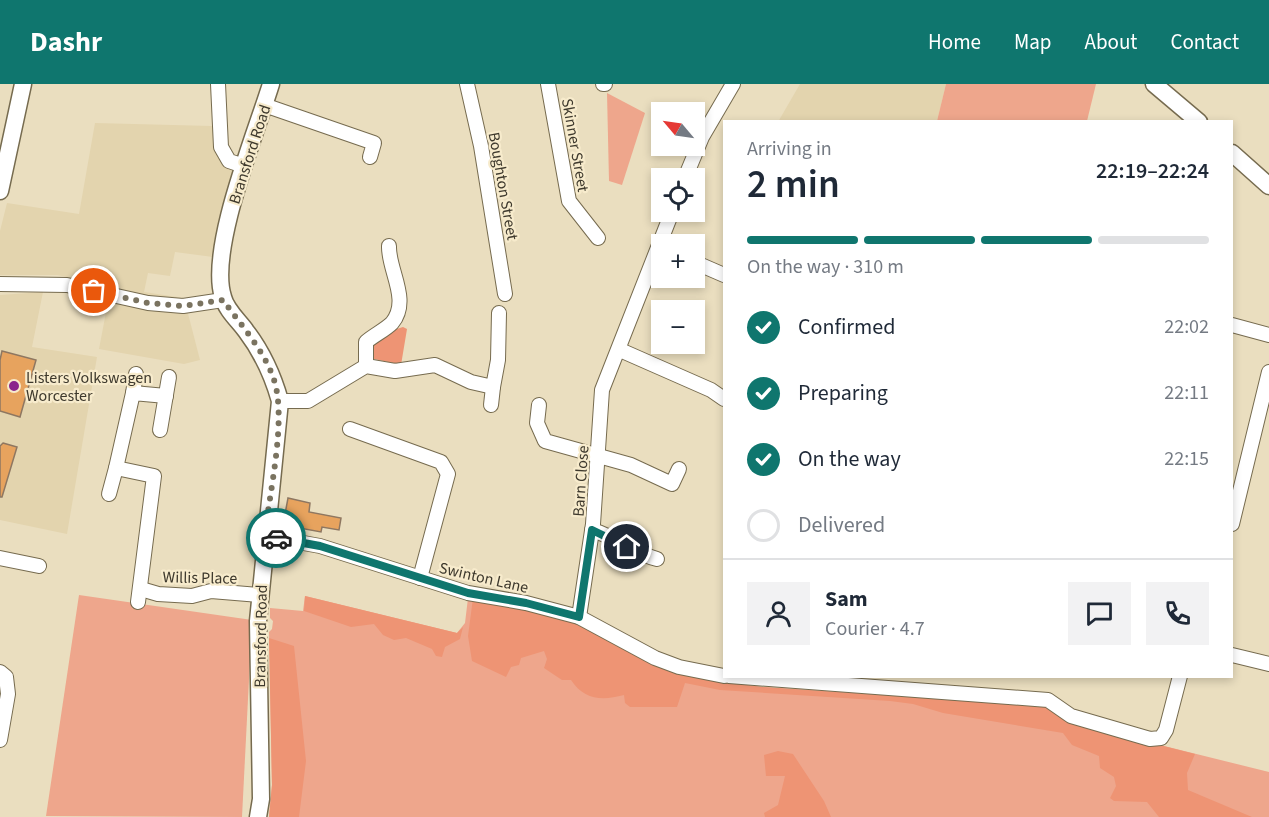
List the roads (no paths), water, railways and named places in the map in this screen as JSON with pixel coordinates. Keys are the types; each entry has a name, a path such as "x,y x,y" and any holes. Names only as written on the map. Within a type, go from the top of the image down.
{"main road":[{"path":"0,191 5,141 23,84"},
{"name":"Bransford Road","path":"258,817 261,799 260,595 280,401 273,375 248,333 223,300 220,284 224,240 244,166 271,84"},
{"path":"1154,84 1197,120"},
{"path":"1233,154 1269,186"}],"street":[{"path":"218,84 221,147 229,161 244,166"},
{"name":"Boughton Street","path":"467,84 481,146 505,294"},
{"name":"Skinner Street","path":"548,84 569,201 598,238"},
{"path":"689,168 702,137 732,84"},
{"path":"264,105 374,143 370,157"},
{"path":"366,366 366,342 392,323 401,299 389,253 374,263"},
{"path":"705,266 723,274"},
{"name":"Barn Close","path":"579,617 592,530 599,458 602,390 651,269"},
{"path":"0,284 67,285 148,303 183,306 223,300"},
{"path":"484,327 499,320 498,360 490,405"},
{"path":"1233,325 1269,335"},
{"path":"620,350 723,399"},
{"path":"280,401 308,401 366,366 394,372 435,365 471,382 493,387"},
{"path":"1233,516 1236,490 1263,427 1269,372"},
{"path":"109,494 136,374"},
{"path":"160,430 169,377"},
{"path":"133,393 166,396"},
{"path":"539,405 537,423 545,441 599,458 631,465 672,484 679,469"},
{"path":"350,429 441,462 446,468 448,474 420,578"},
{"name":"Willis Place","path":"116,468 154,476 139,596 158,594 192,596 211,591 260,595"},
{"path":"592,530 615,539 639,554 657,559"},
{"name":"Swinton Lane","path":"265,536 320,546 468,593 526,603 579,617 655,658 680,668 723,676"},
{"path":"0,558 39,566"},
{"path":"1233,655 1269,664"},
{"path":"0,672 6,677 8,694 0,740"},
{"path":"756,678 1048,700 1071,716 1150,739 1161,738 1166,730 1179,678"}],"place":[{"name":"Listers Volkswagen Worcester","path":"14,386"}]}
